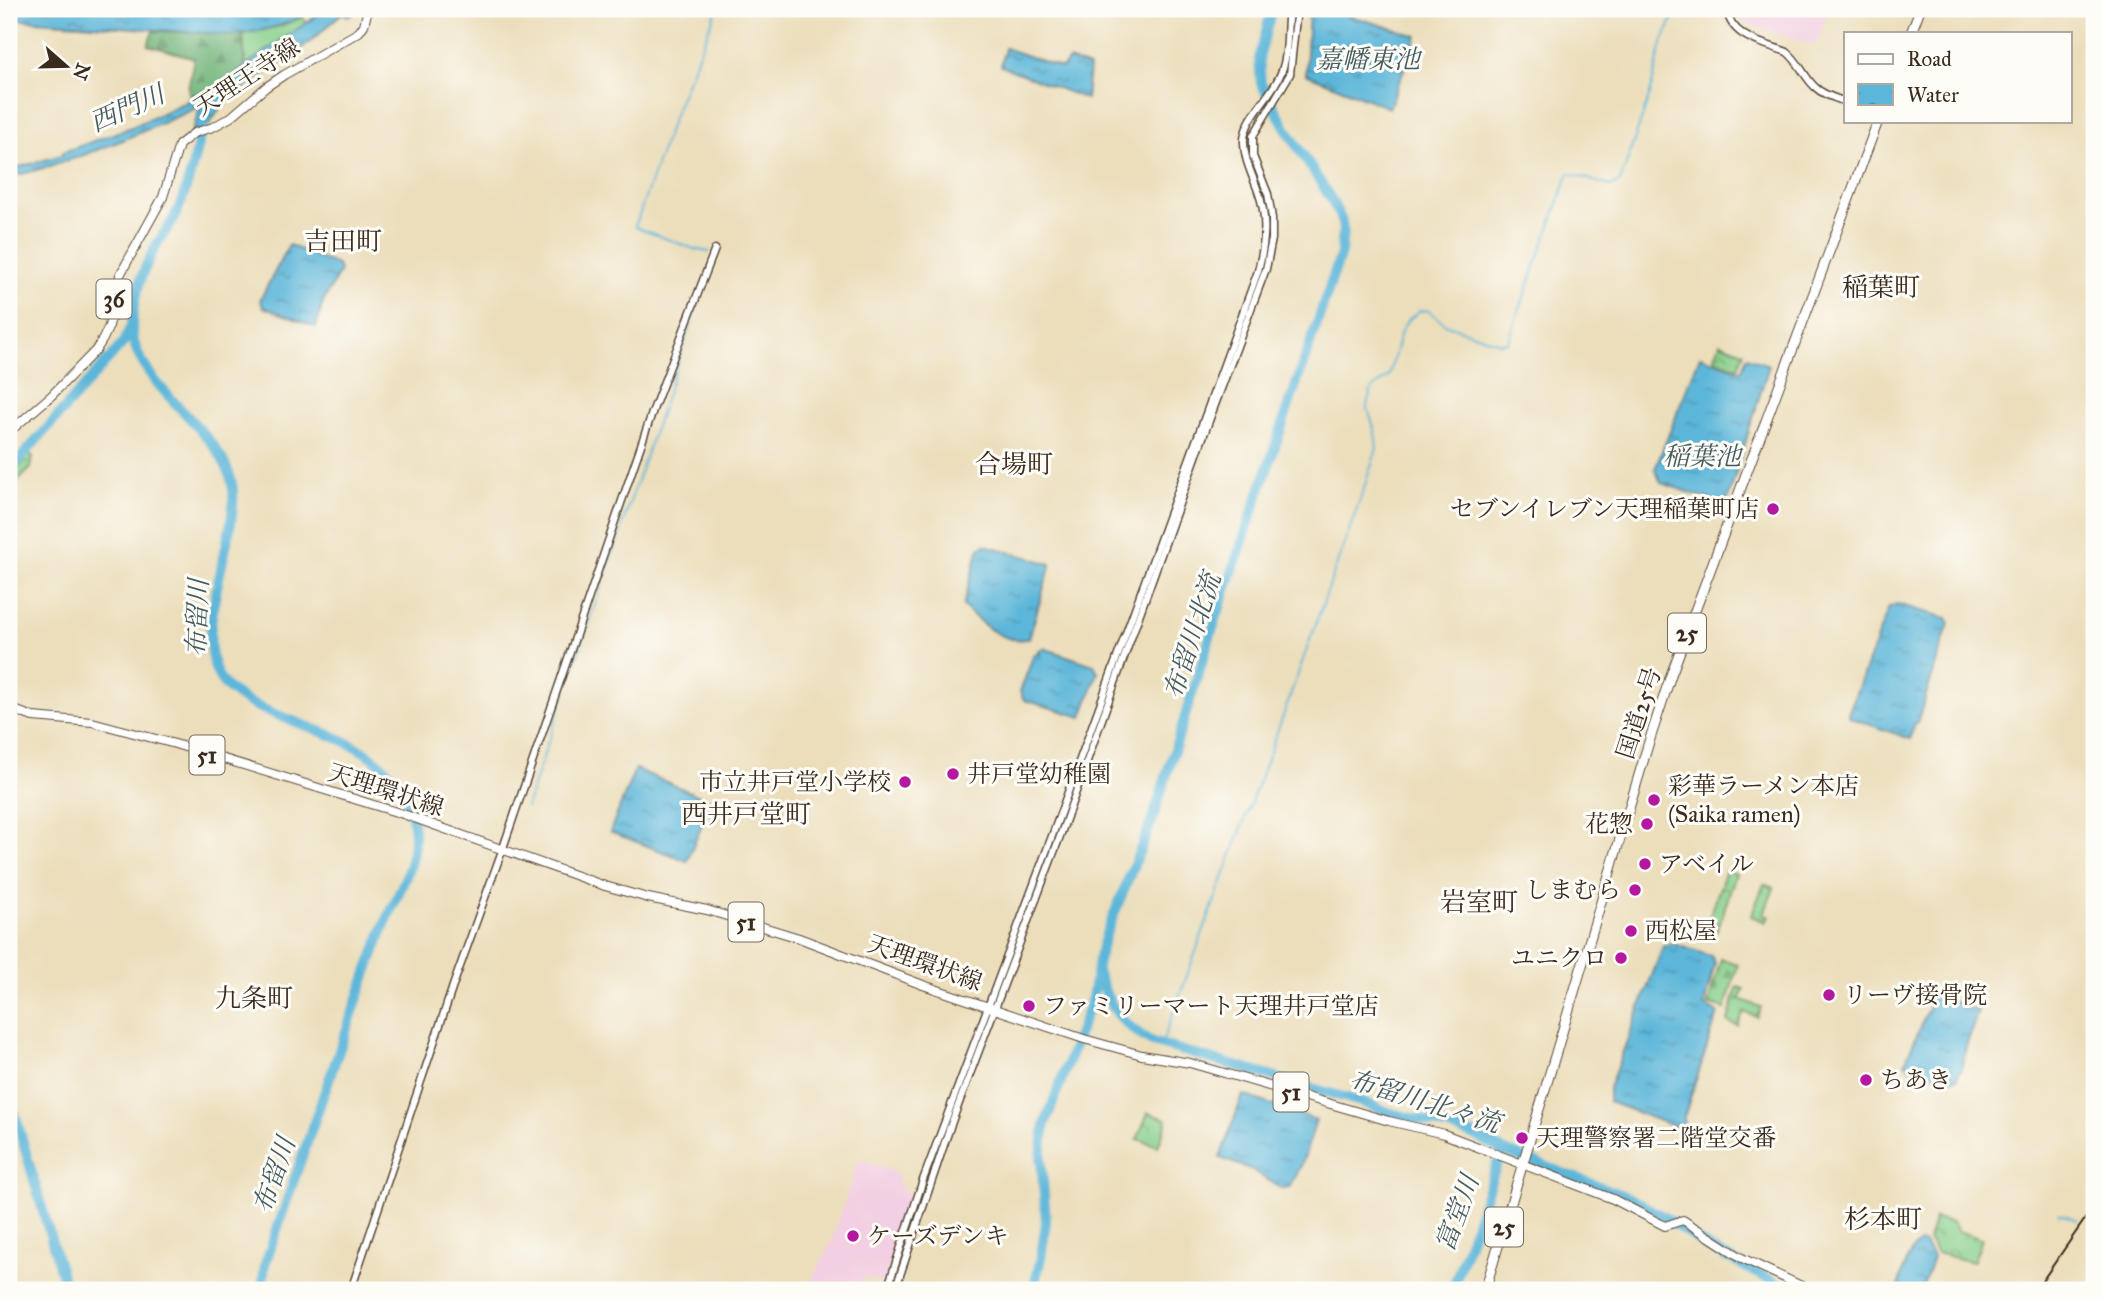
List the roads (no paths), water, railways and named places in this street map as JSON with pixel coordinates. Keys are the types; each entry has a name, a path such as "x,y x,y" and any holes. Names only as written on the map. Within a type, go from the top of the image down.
{"highway":[{"path":"1910,32 1920,9"},
{"name":"国道25号","path":"1485,1290 1663,698 1878,122"}],"main road":[{"name":"天理王寺線","path":"9,432 51,396 96,350 103,339 109,326 120,275 163,197 179,145 194,134 232,117 266,87 359,32 364,25 368,9"},
{"name":"天理環状線","path":"9,708 33,717 92,722 175,744 422,820 605,886 707,910 789,935 923,985 1081,1038 1142,1055 1190,1063 1389,1121 1444,1133 1500,1157 1524,1161 1613,1199 1665,1226 1679,1220 1687,1222 1742,1258 1811,1290"}],"street":[{"path":"895,1290 991,1007 1258,271 1263,251 1265,217 1244,152 1244,136 1284,64 1289,9"},
{"path":"887,1290 923,1180 1059,839 1266,269 1272,239 1272,218 1268,194 1252,156 1252,144 1255,128 1278,95 1292,66 1297,9"},
{"path":"1727,9 1730,22 1738,32 1787,52 1813,86 1844,101"},
{"path":"351,1290 454,983 653,410 715,248"}],"water":[{"path":"9,9 150,9 224,13 264,9 315,9 274,27 230,35 9,19"},
{"path":"326,9 359,9 350,16 342,13 310,42 238,92 221,107 209,125 192,131 201,106 83,155 9,177 9,170 62,155 63,152 132,127 190,100 190,95 220,90 245,66"},
{"name":"嘉幡東池","path":"1309,9 1328,9 1417,36 1389,108 1306,74"},
{"path":"1005,48 1062,68 1069,60 1089,67 1086,99 1001,66"},
{"path":"289,245 337,265 340,271 323,302 316,327 263,307 260,300"},
{"name":"稲葉池","path":"1700,356 1741,371 1747,357 1769,365 1728,499 1720,503 1661,483 1655,469"},
{"path":"985,545 1051,564 1029,638 1020,640 1002,636 963,606 979,548"},
{"path":"1897,604 1947,618 1949,623 1910,739 1851,718 1848,714 1889,607"},
{"path":"1043,648 1094,665 1098,672 1082,717 1024,700 1020,692 1034,654 1040,654 1039,650"},
{"path":"635,769 712,801 687,861 610,832"},
{"path":"1671,943 1711,956 1715,963 1704,1005 1718,1013 1683,1120 1685,1125 1676,1127 1609,1102 1609,1088 1663,947"},
{"path":"1934,994 1978,1011 1965,1050 1963,1066 1957,1078 1912,1068 1905,1063"},
{"path":"1243,1095 1316,1120 1302,1164 1290,1187 1281,1188 1250,1169 1220,1158"},
{"path":"1920,1243 1925,1244 1933,1257 1922,1290 1897,1290 1908,1258"}],"waterway":[{"path":"710,252 694,249 635,227 676,109 717,9"},
{"name":"布留川北流","path":"1033,1290 1046,1221 1041,1157 1045,1124 1092,998 1106,934 1153,818 1210,637 1341,253 1341,219 1261,83 1259,57 1272,9"},
{"path":"1161,1046 1283,716 1377,448 1367,405 1371,390 1389,376 1401,331 1408,320 1420,311 1427,310 1447,325 1500,343 1508,342 1569,173 1611,186 1620,182 1650,94 1662,43 1677,9"},
{"name":"布留川","path":"203,123 184,195 142,275 132,328 136,350 147,370 214,447 227,467 233,489 233,511 212,617 210,642 214,665 224,684 241,698 341,740 379,763 394,779 406,798 414,838 409,868 385,923 265,1264 262,1290"},
{"path":"526,807 703,288"},
{"path":"9,471 124,342 130,327"},
{"name":"布留川北々流","path":"1098,974 1118,1014 1152,1042 1478,1137 1502,1150 1627,1197 1664,1217 1712,1250 1790,1290"},
{"path":"9,1094 66,1290"},
{"name":"富堂川","path":"1452,1290 1502,1150"},
{"path":"2058,1213 2078,1220"}],"railway":[{"path":"2036,1290 2094,1206"}],"place":[{"name":"セブンイレブン天理稲葉町店","path":"1773,509"},
{"name":"井戸堂幼稚園","path":"953,774"},
{"name":"市立井戸堂小学校","path":"905,782"},
{"name":"彩華ラーメン本店 (Saika ramen)","path":"1654,800"},
{"name":"花惣","path":"1647,824"},
{"name":"アベイル","path":"1645,864"},
{"name":"しまむら","path":"1635,890"},
{"name":"西松屋","path":"1631,931"},
{"name":"ユニクロ","path":"1621,958"},
{"name":"リーヴ接骨院","path":"1829,995"},
{"name":"ファミリーマート天理井戸堂店","path":"1029,1006"},
{"name":"ちあき","path":"1866,1080"},
{"name":"天理警察署二階堂交番","path":"1522,1138"},
{"name":"ケーズデンキ","path":"853,1236"}],"district":[{"name":"吉田町","path":"343,241"},
{"name":"稲葉町","path":"1881,287"},
{"name":"合場町","path":"1014,464"},
{"name":"西井戸堂町","path":"746,814"},
{"name":"岩室町","path":"1479,902"},
{"name":"九条町","path":"254,998"},
{"name":"杉本町","path":"1883,1219"}],"water label":[{"name":"西門川","path":"127,108"}]}
